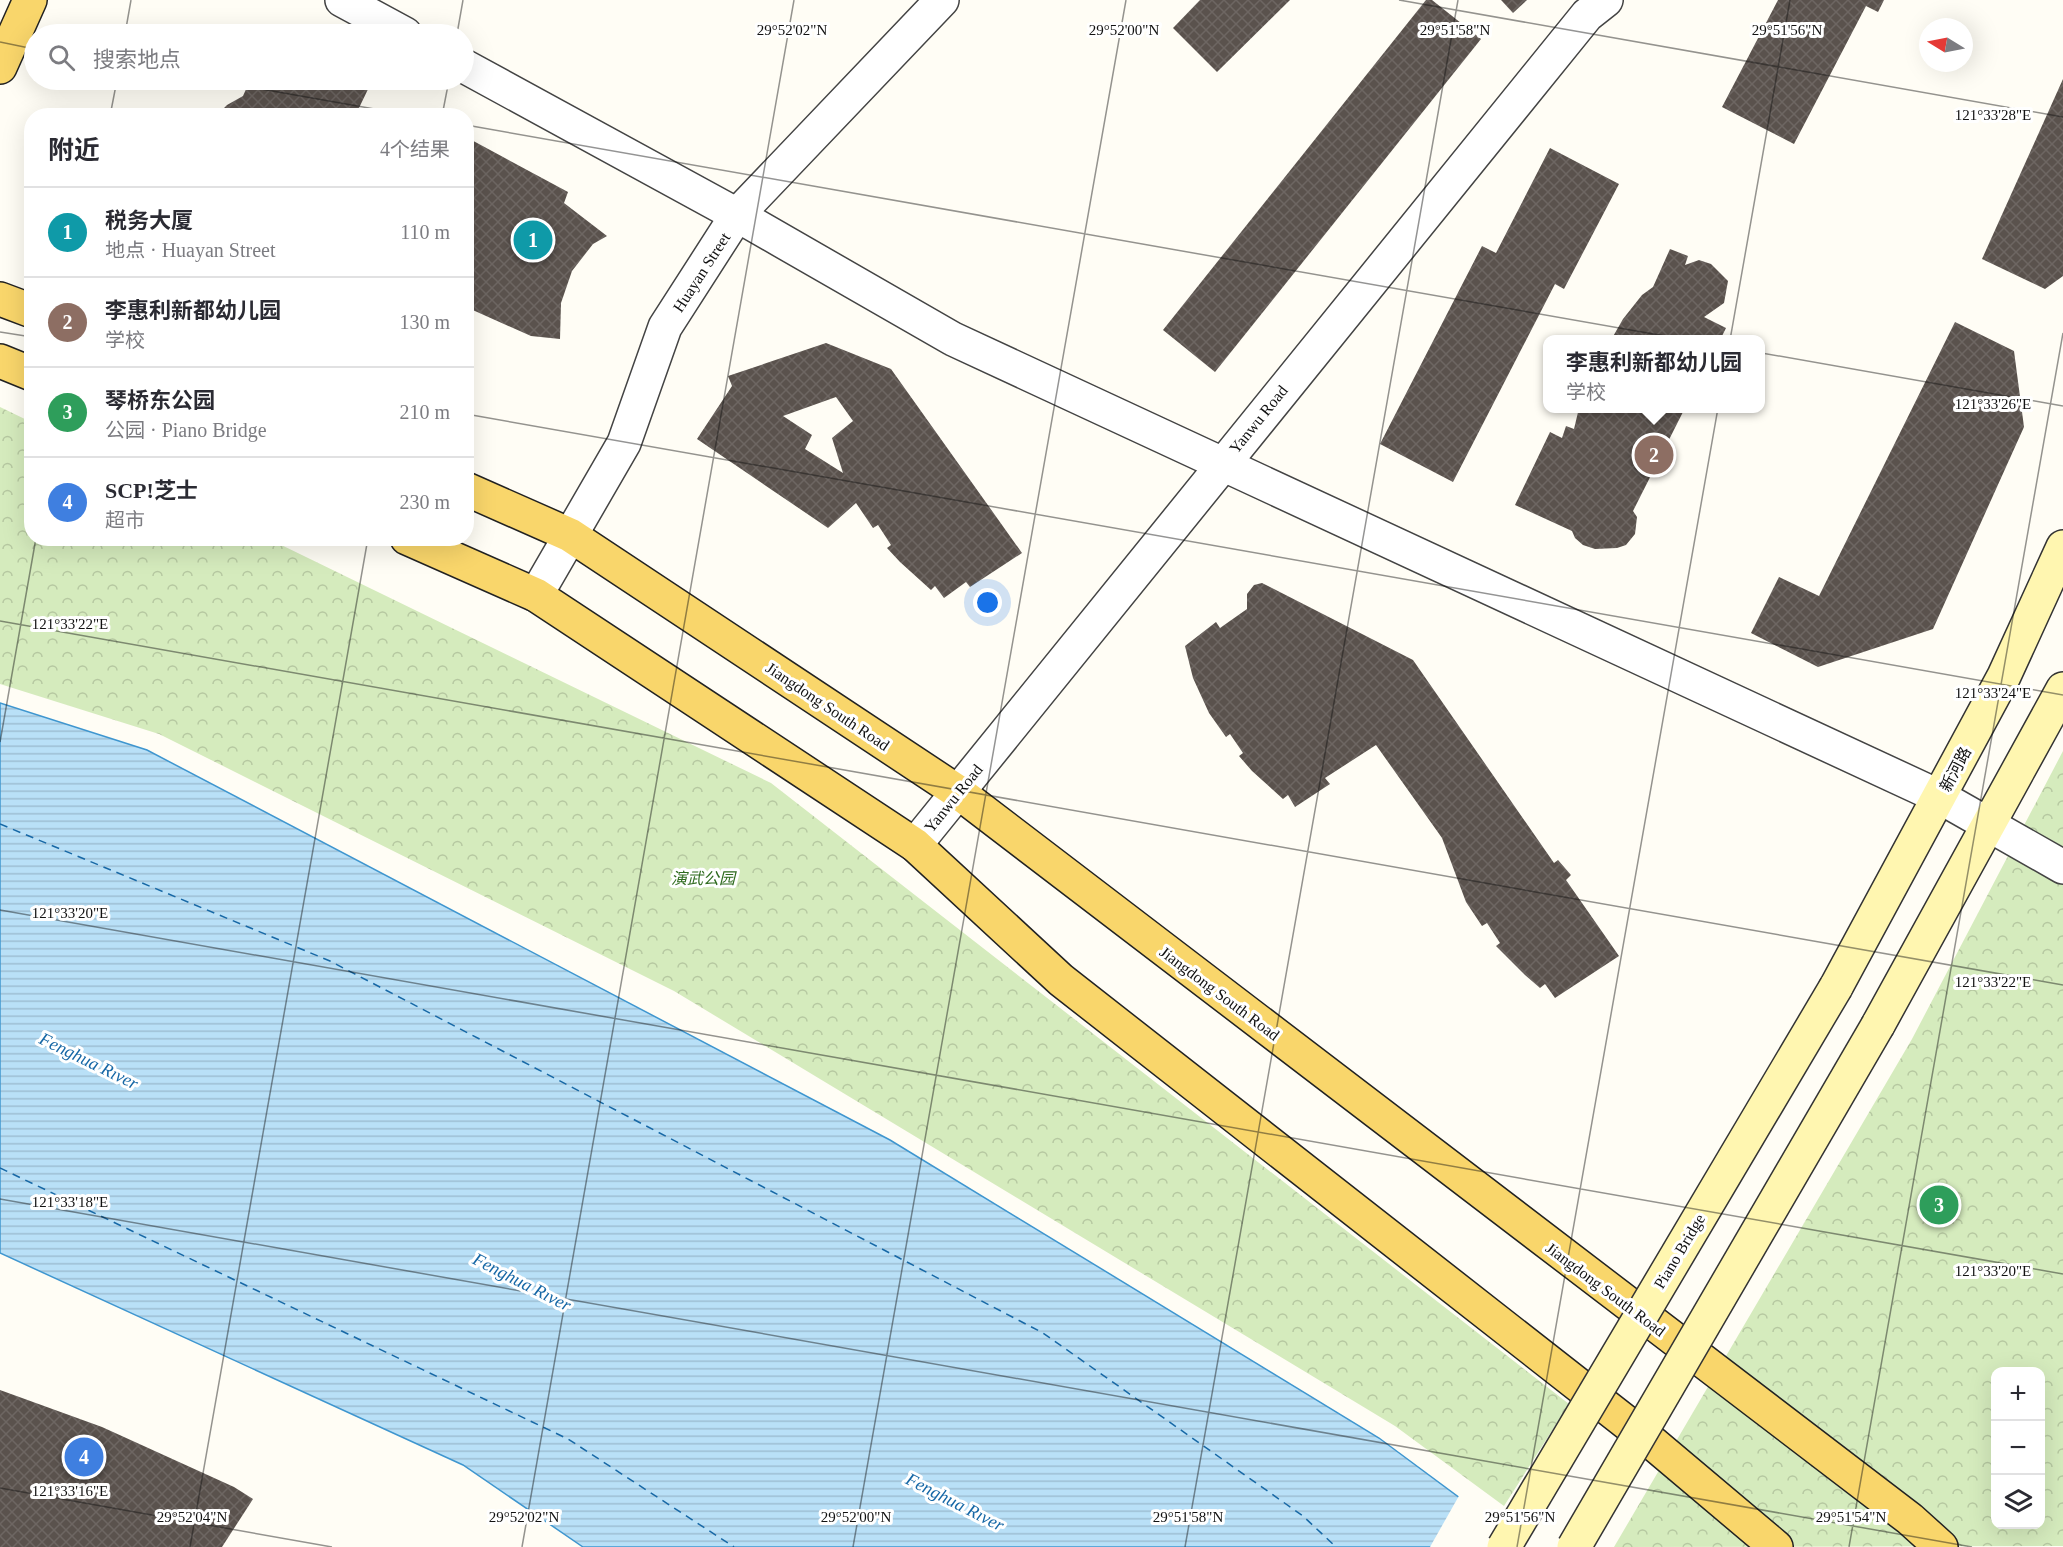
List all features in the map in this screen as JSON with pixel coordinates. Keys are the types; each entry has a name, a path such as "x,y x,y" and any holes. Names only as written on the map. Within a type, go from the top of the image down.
{"main road":[{"path":"0,67 30,0"},
{"path":"0,299 24,308"},
{"path":"0,361 24,371"},
{"name":"Jiangdong South Road","path":"474,493 570,535 958,792 1910,1519 1941,1547"},
{"path":"425,546 536,595 915,845 1061,980 1646,1438 1776,1547"},
{"name":"新河路","path":"1836,987 2004,676 2063,547"},
{"path":"1574,1547 1878,1026 2063,688"},
{"name":"Piano Bridge","path":"1504,1547 1836,987"}],"street":[{"path":"342,0 386,24"},
{"name":"Huayan Street","path":"536,595 624,443 665,327 737,215 942,0"},
{"name":"Yanwu Road","path":"915,845 1220,465 1587,15 1606,0"},
{"path":"474,71 737,215 953,339 1220,465 1940,797 2063,867"}],"green space":[{"name":"演武公园","path":"0,407 24,419 24,546 283,546 771,783 1569,1404 1504,1506 1395,1426 674,991 159,734 0,684"},
{"path":"2063,751 2063,1546 1614,1547 1912,1039"}],"water":[{"name":"Fenghua Rıver","path":"0,703 147,750 890,1140 1379,1438 1526,1547 583,1547 463,1465 0,1253"}],"pier":[{"path":"1460,1494 1528,1545 1529,1547 1430,1547"}],"building":[{"path":"1200,0 1290,0 1217,72 1173,28"},
{"path":"1426,0 1432,0 1481,39 1215,372 1163,330"},
{"path":"1501,0 1527,0 1513,13"},
{"path":"1778,0 1884,0 1878,12 1866,6 1794,144 1722,107"},
{"path":"2063,79 2063,276 2045,289 1982,259"},
{"path":"246,90 368,90 359,108 224,108 243,96"},
{"path":"474,141 568,192 564,203 607,236 593,244 572,271 561,303 560,339 531,336 474,311"},
{"path":"1550,148 1619,184 1564,289 1555,284 1453,482 1380,444 1482,246 1496,253"},
{"path":"1670,249 1688,256 1685,265 1699,260 1711,264 1728,281 1724,303 1704,317 1726,328 1722,335 1614,335 1642,295 1653,287"},
{"path":"1955,322 2014,351 2024,427 1933,629 1818,667 1751,633 1779,577 1819,596"},
{"path":"826,343 891,369 1022,553 970,587 966,582 944,598 935,586 931,590 887,548 891,545 878,525 873,528 856,503 828,528 697,439 732,386 728,376","holes":["836,397 853,421 832,438 843,473 805,449 812,435 783,416"]},
{"path":"1578,413 1682,413 1633,511 1637,517 1635,534 1626,545 1617,548 1595,549 1583,545 1575,538 1572,531 1515,505 1550,432 1562,438 1566,426 1574,429"},
{"path":"1262,583 1413,660 1554,863 1558,860 1571,875 1566,880 1619,956 1555,998 1545,984 1540,988 1525,975 1496,946 1500,943 1487,923 1482,926 1466,902 1442,838 1376,745 1325,778 1330,784 1295,807 1288,795 1283,799 1252,771 1239,756 1243,753 1230,734 1226,737 1209,713 1193,678 1185,646 1216,622 1220,628 1247,609 1247,594 1254,585"},
{"path":"0,1390 102,1427 234,1487 253,1499 222,1547 0,1547"}],"ferry route":[{"path":"0,824 330,961 1043,1333 1303,1516 1336,1547"},
{"path":"0,1168 568,1439 734,1547"}],"place":[{"name":"税务大厦","path":"533,240"},
{"name":"李惠利新都幼儿园","path":"1654,455"},
{"name":"琴桥东公园","path":"1939,1205"},
{"name":"SCP!芝士","path":"84,1457"}]}
